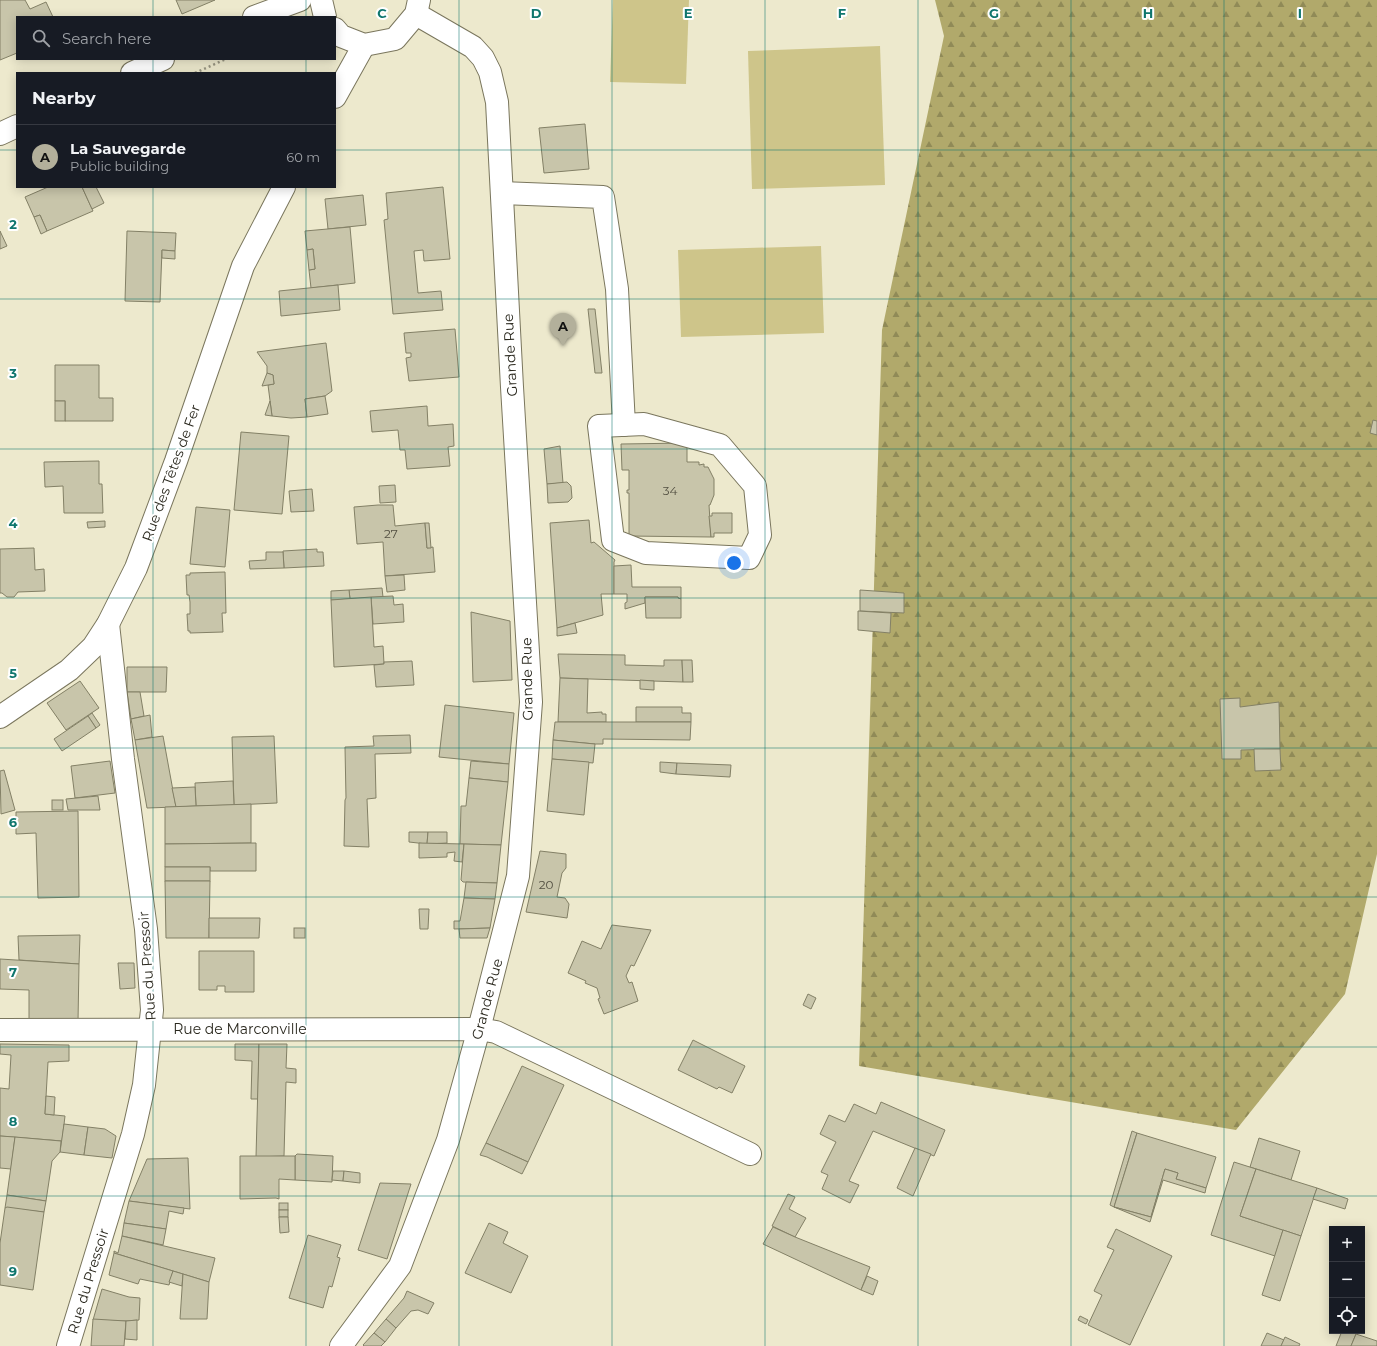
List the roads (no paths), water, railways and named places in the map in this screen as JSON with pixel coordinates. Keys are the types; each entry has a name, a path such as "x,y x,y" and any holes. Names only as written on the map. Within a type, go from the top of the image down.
{"street":[{"path":"257,16 300,0"},
{"path":"321,0 325,16"},
{"path":"336,30 341,36 364,45 395,39 418,7"},
{"name":"Grande Rue","path":"341,1346 400,1266 448,1140 479,1029 518,876 530,702 497,102 490,72 483,58 473,47 418,7"},
{"path":"336,95 364,45"},
{"path":"134,72 161,60"},
{"path":"0,134 16,126"},
{"name":"Rue des Têtes de Fer","path":"0,717 69,670 93,647 108,624 136,568 176,461 243,266 283,188"},
{"path":"502,193 603,197 617,288 624,425"},
{"path":"644,424 720,446 755,486 760,535 749,558 646,553 613,540 599,426 624,425 644,424"},
{"name":"Rue du Pressoir","path":"68,1346 133,1134 144,1086 151,1029 152,1010 146,929 108,624"},
{"name":"Rue de Marconville","path":"0,1030 479,1029 496,1032 750,1154"}],"place":[{"name":"La Sauvegarde","path":"563,346"}]}
